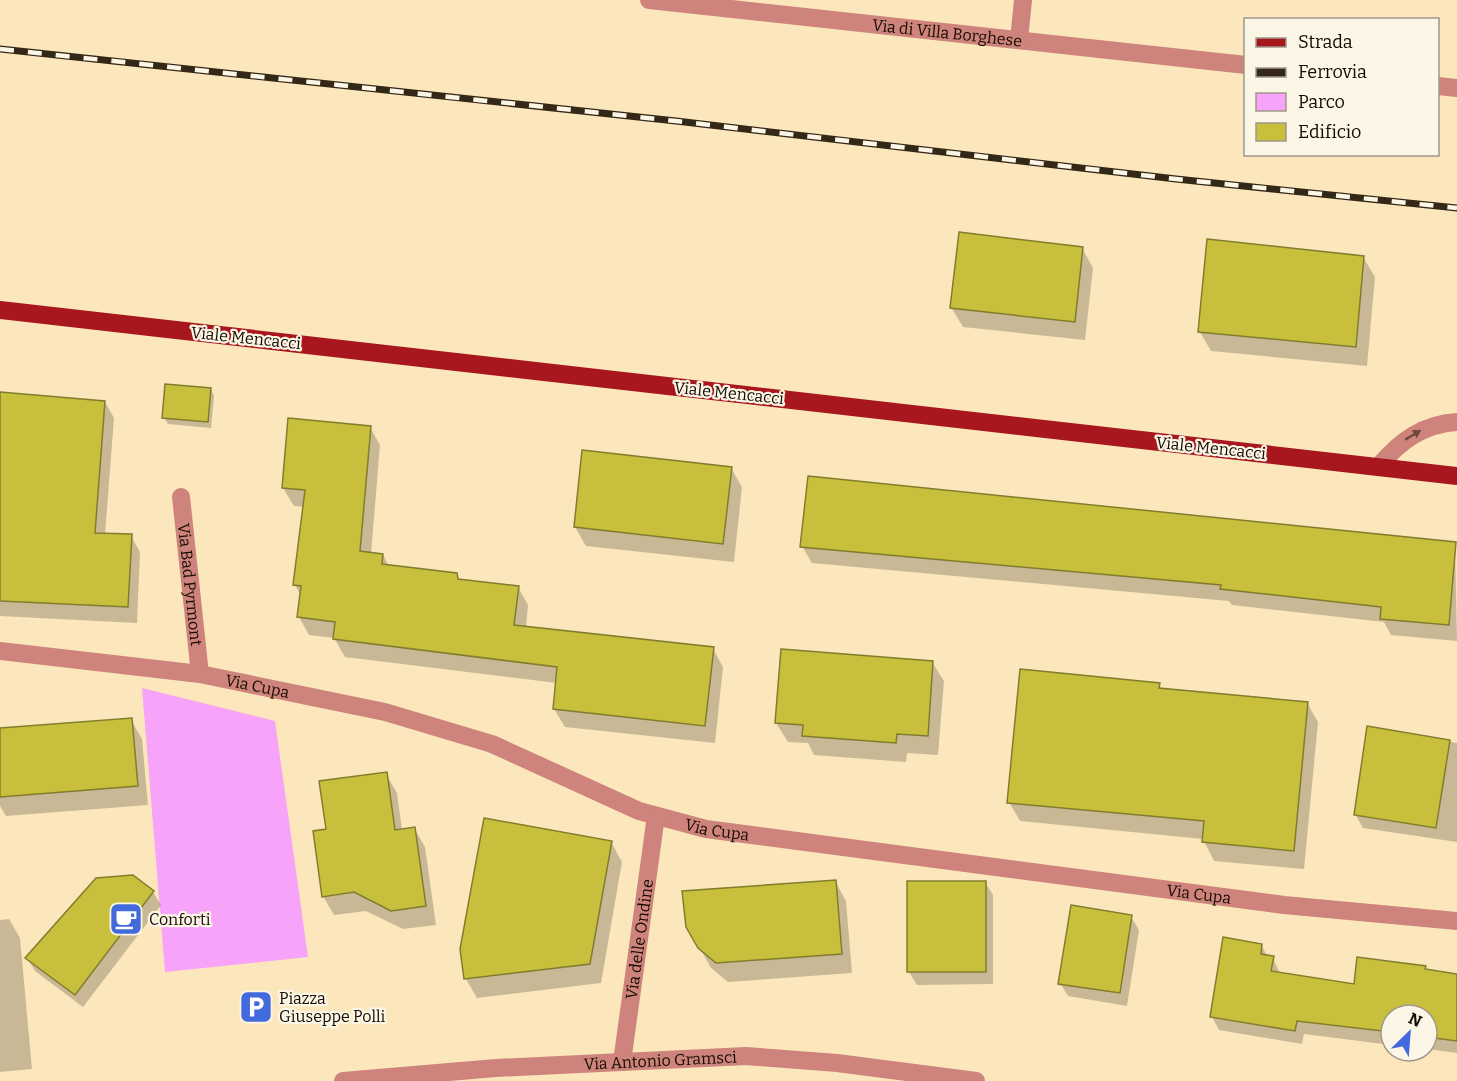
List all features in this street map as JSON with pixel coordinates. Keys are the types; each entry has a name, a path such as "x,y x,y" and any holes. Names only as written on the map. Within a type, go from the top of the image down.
{"main road":[{"name":"Viale Mencacci","path":"0,310 1457,476"}],"street":[{"name":"Via di Villa Borghese","path":"649,0 1244,65"},
{"path":"1019,40 1023,0"},
{"path":"1439,86 1457,88"},
{"path":"1378,466 1397,446 1416,432 1439,424 1457,422"},
{"name":"Via Bad Pyrmont","path":"181,497 200,674"},
{"name":"Via Cupa","path":"0,651 200,674 343,701 435,725 521,756 603,796 656,816 723,831 1261,902 1457,921"},
{"name":"Via delle Ondine","path":"622,1062 656,816"},
{"name":"Via Antonio Gramsci","path":"343,1081 496,1068 760,1057 976,1081"}],"green space":[{"path":"142,688 275,721 308,957 165,972"}],"building":[{"path":"959,232 1083,247 1075,322 950,308"},
{"path":"1207,239 1364,256 1356,347 1198,332"},
{"path":"165,384 211,388 208,422 162,418"},
{"path":"0,392 105,401 95,533 132,534 128,607 0,601"},
{"path":"288,418 371,426 360,551 383,554 382,564 457,573 458,579 519,586 514,625 714,647 705,726 553,709 557,667 333,639 335,622 297,617 301,586 293,585 305,490 282,488"},
{"path":"582,450 732,467 723,544 574,527"},
{"path":"808,476 1456,542 1449,625 1380,619 1381,607 1220,589 1221,585 800,547"},
{"path":"781,649 933,661 928,736 897,734 896,743 802,736 803,725 775,723"},
{"path":"1020,669 1160,683 1159,688 1308,702 1294,851 1202,842 1204,821 1007,803"},
{"path":"132,718 138,786 0,797 0,728"},
{"path":"1367,726 1450,740 1436,828 1354,815"},
{"path":"387,772 395,830 415,827 426,906 391,911 354,892 322,897 313,831 326,829 319,781"},
{"path":"484,818 612,841 590,964 464,979 460,949"},
{"path":"133,875 154,891 75,995 25,958 96,878"},
{"path":"836,880 842,954 716,963 698,948 686,927 682,891"},
{"path":"907,881 986,881 986,972 907,972"},
{"path":"1071,905 1132,915 1120,993 1058,984"},
{"path":"1223,937 1262,944 1261,954 1274,956 1271,971 1354,984 1357,957 1426,966 1425,969 1457,974 1457,1041 1439,1039 1439,1003 1379,1003 1379,1031 1297,1021 1295,1031 1210,1017"}],"railway":[{"path":"0,49 1457,208"}],"place":[{"name":"Conforti","path":"126,919"},
{"name":"Piazza Giuseppe Polli","path":"256,1007"}]}
